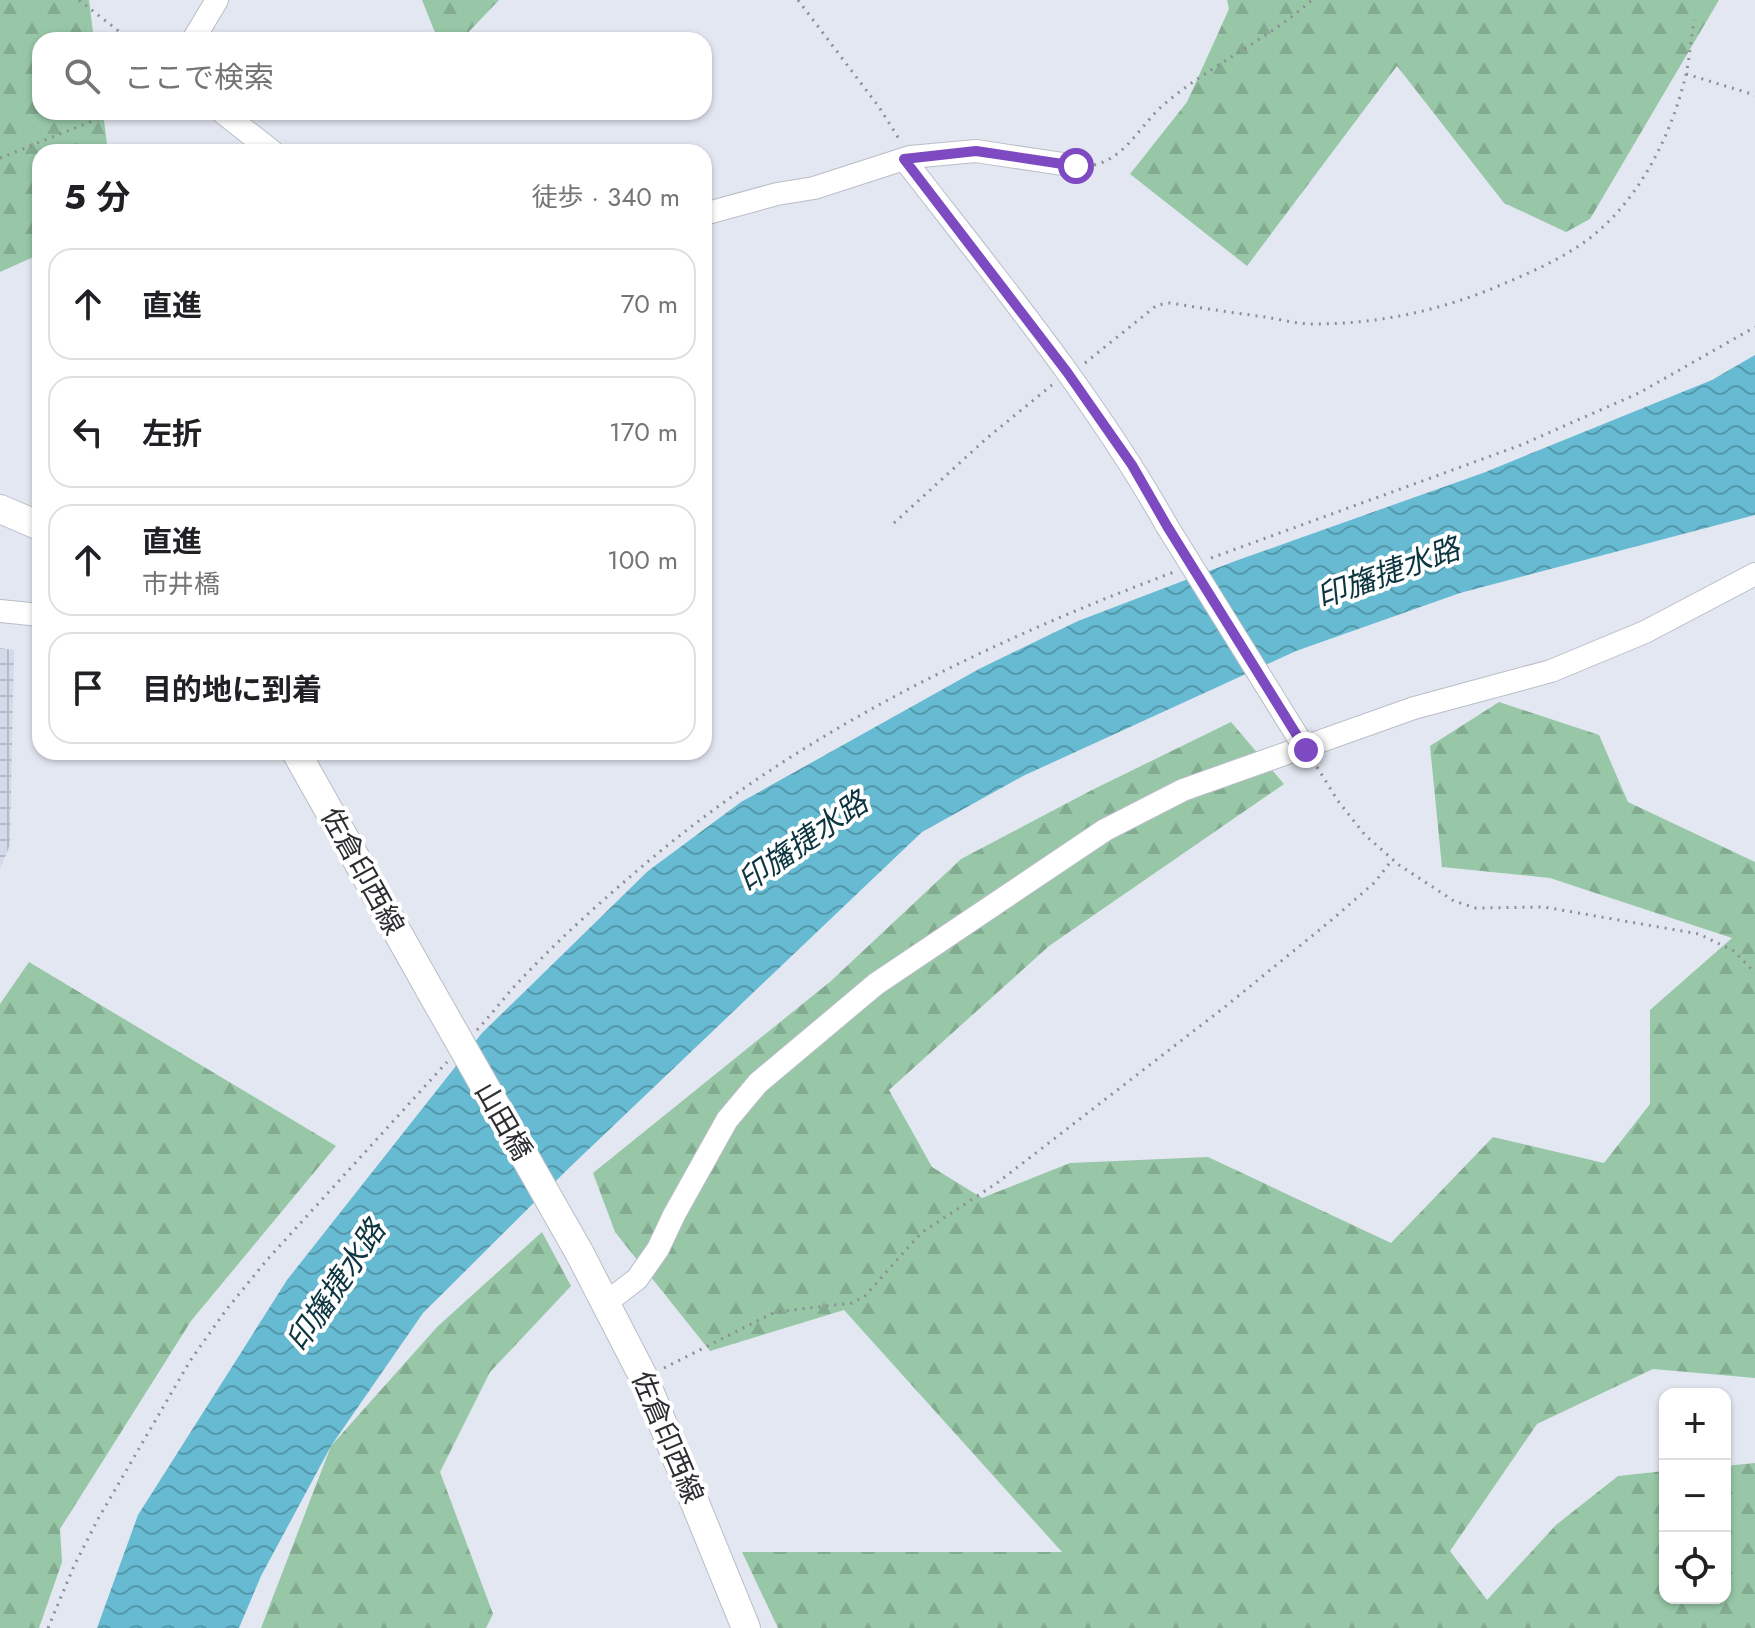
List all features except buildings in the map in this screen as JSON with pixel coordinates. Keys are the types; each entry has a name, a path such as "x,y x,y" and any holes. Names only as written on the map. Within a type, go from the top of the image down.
{"main road":[{"path":"0,509 32,523"},
{"name":"佐倉印西線","path":"301,760 430,990"},
{"name":"山田橋","path":"430,990 579,1252"},
{"name":"佐倉印西線","path":"579,1252 644,1378 746,1628"}],"street":[{"path":"198,32 217,0"},
{"path":"232,120 263,144"},
{"path":"712,212 777,194 814,188 907,158 976,151 1076,166"},
{"path":"907,158 1132,465 1306,750"},
{"path":"607,1302 637,1279 658,1249 727,1120 758,1083 876,984 1105,830 1183,790 1399,713 1551,671 1645,632 1755,574"},
{"path":"0,611 32,614"}],"path":[{"path":"79,0 120,32"},
{"path":"798,0 879,107 907,158"},
{"path":"1076,166 1106,162 1128,145 1151,116 1173,96 1289,20 1312,0"},
{"path":"894,523 987,438 1157,305 1170,303 1310,324 1354,323 1465,301 1575,249 1598,232 1642,180 1663,139 1686,74 1694,20"},
{"path":"1686,74 1755,95"},
{"path":"35,144 95,120"},
{"path":"0,158 32,145"},
{"path":"1212,557 1521,445 1639,393 1755,327"},
{"path":"475,1032 555,945 633,874 728,800 811,742 996,644 1184,568"},
{"path":"1306,750 1338,801 1365,835 1392,860 1454,901 1476,908 1544,907 1699,934 1734,951 1755,973"},
{"path":"644,1378 775,1312 852,1303 865,1296 921,1233 997,1183 1226,1006 1375,882 1392,860"},
{"path":"48,1628 98,1519 190,1361 226,1310 266,1261 455,1054"}],"shaded area":[{"path":"0,648 14,650 10,845 0,869"}],"green space":[{"path":"0,0 89,0 93,32 32,32 32,120 104,120 107,144 32,144 32,258 0,272"},
{"path":"422,0 499,0 469,32 435,32"},
{"path":"1227,0 1719,0 1590,219 1566,232 1504,203 1397,66 1247,266 1130,174 1187,102 1229,9"},
{"path":"1499,702 1599,735 1628,802 1755,862 1755,1378 1653,1369 1537,1424 1450,1551 1487,1600 1556,1525 1618,1476 1659,1472 1659,1604 1731,1604 1731,1465 1755,1463 1755,1628 778,1628 742,1552 1062,1552 844,1310 710,1351 615,1232 593,1173 831,981 961,859 1231,722 1284,784 1049,946 889,1090 932,1167 982,1198 1070,1163 1208,1157 1391,1243 1493,1137 1604,1163 1650,1104 1650,1010 1732,938 1550,878 1442,867 1430,746"},
{"path":"29,962 336,1146 191,1321 60,1529 62,1562 39,1628 0,1628 0,1004"},
{"path":"542,1232 571,1286 490,1372 440,1472 493,1614 486,1628 261,1628 331,1446 437,1327"}],"water":[{"name":"印旛捷水路","path":"1755,355 1755,515 1460,593 1296,651 1023,776 922,832 570,1167 423,1313 331,1446 261,1576 239,1628 97,1628 138,1515 287,1280 482,1033 648,871 741,802 979,669 1078,621 1483,473 1712,380"}],"route":[{"path":"1076,166 976,151 904,159 1067,372 1132,465 1306,750"}]}
